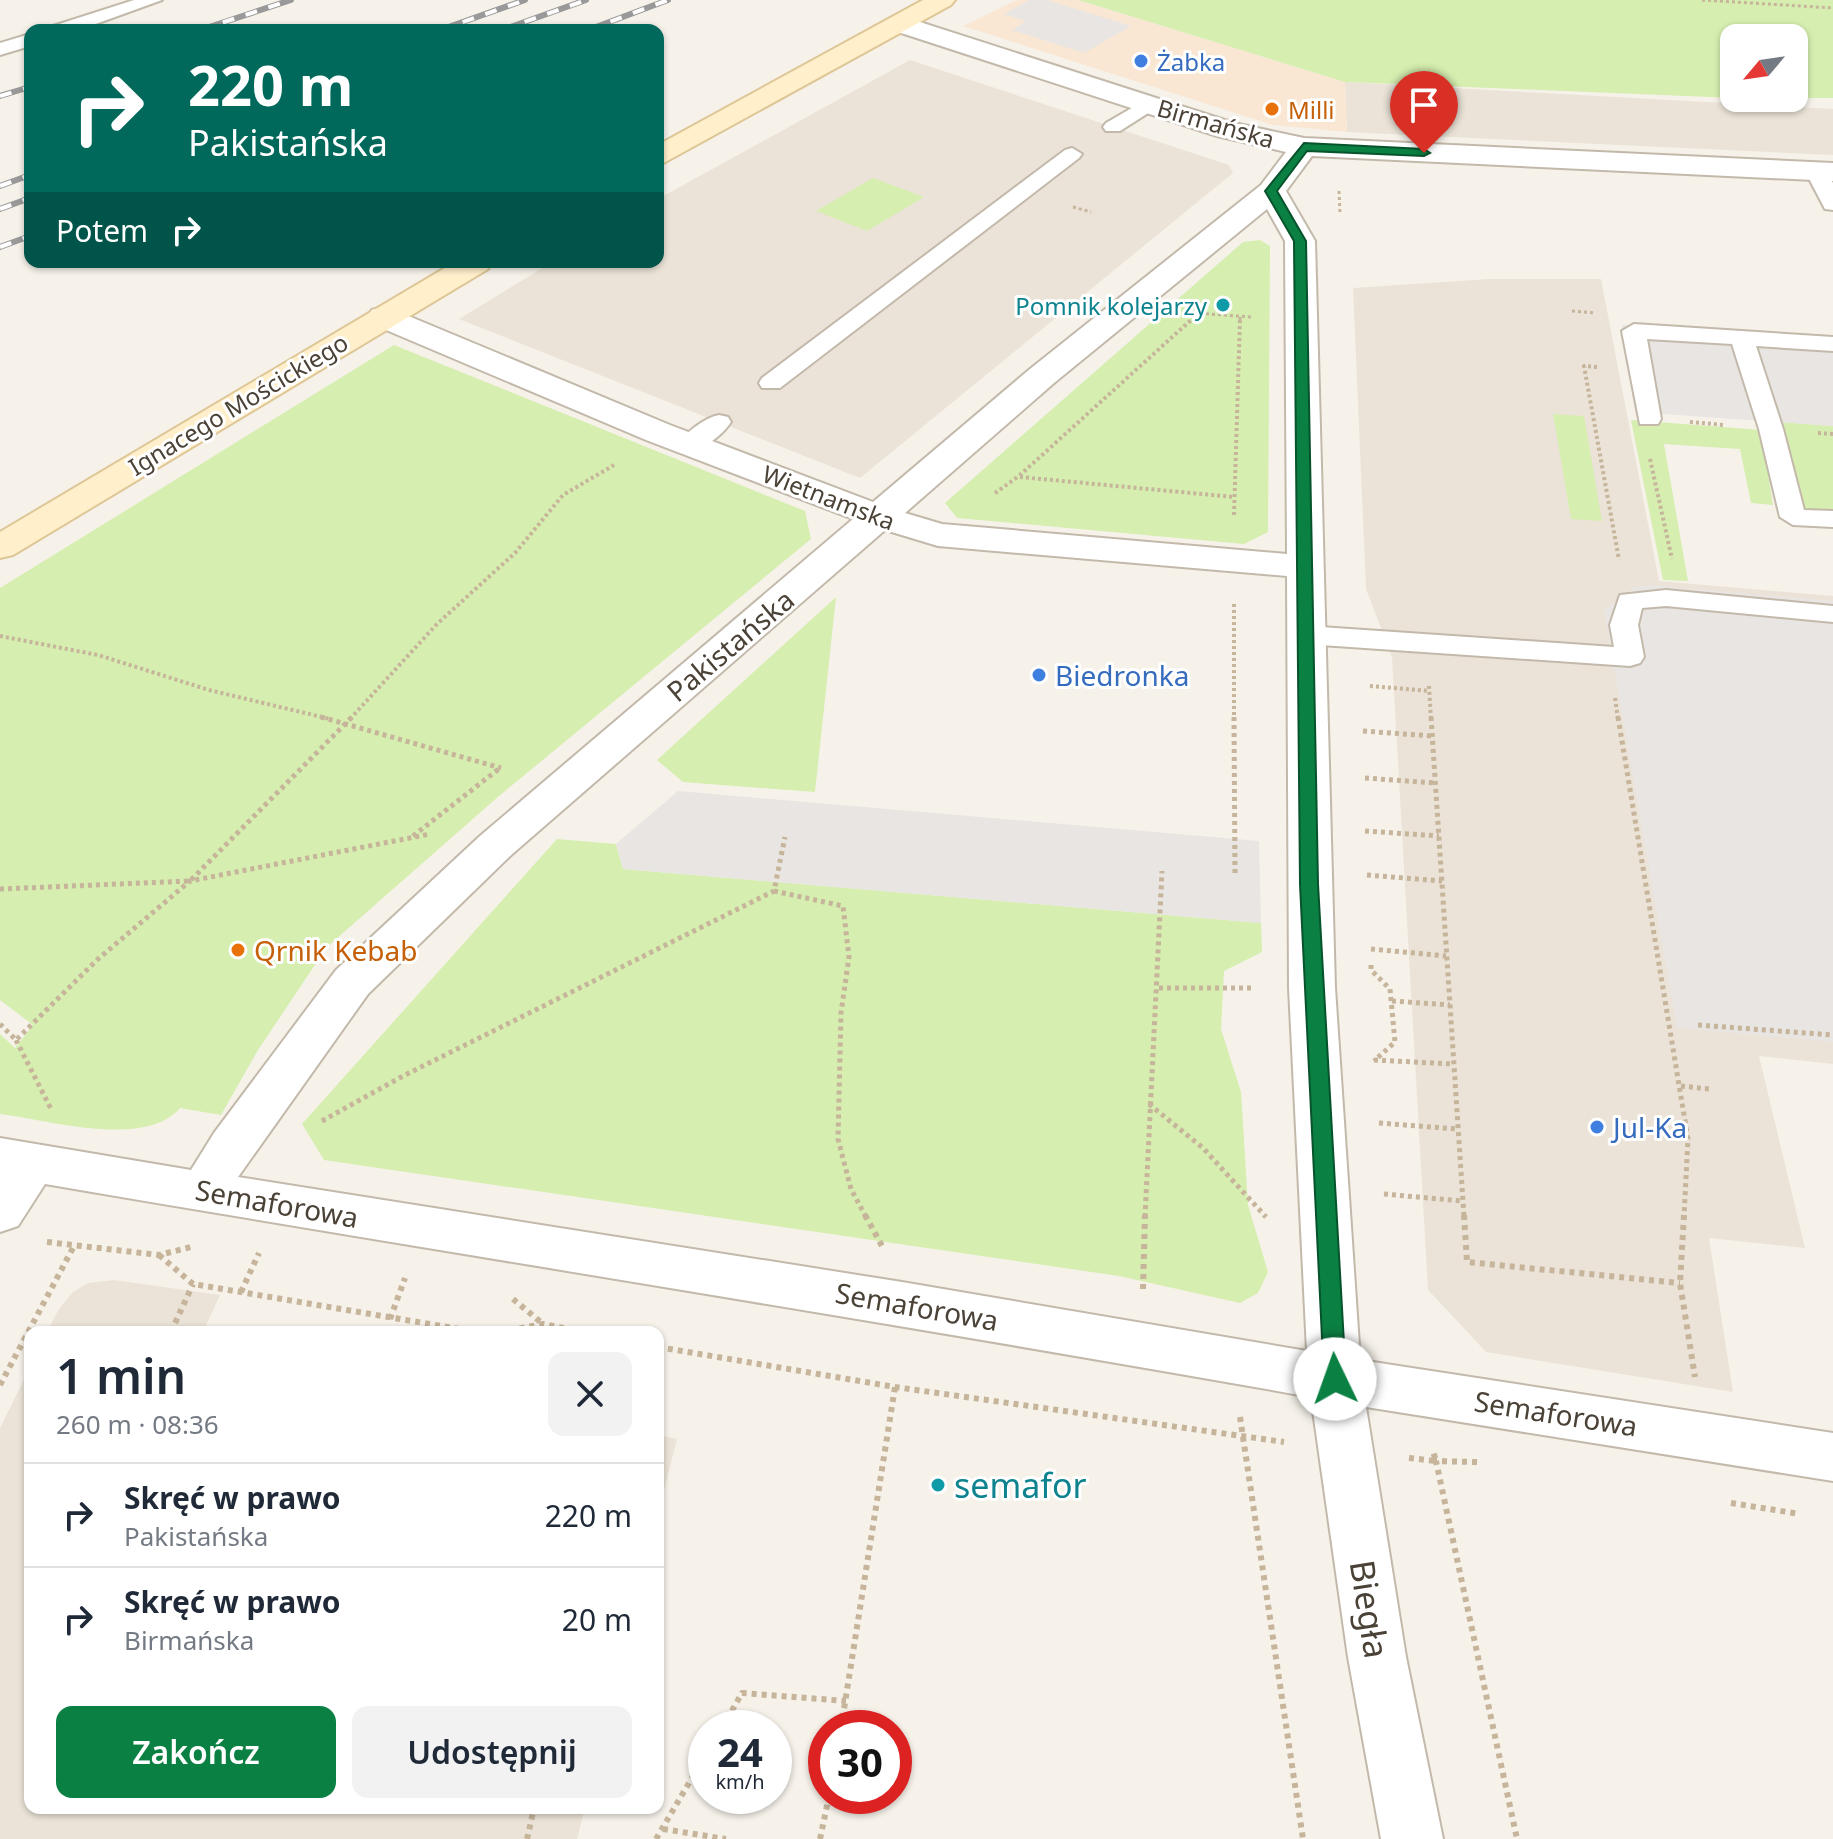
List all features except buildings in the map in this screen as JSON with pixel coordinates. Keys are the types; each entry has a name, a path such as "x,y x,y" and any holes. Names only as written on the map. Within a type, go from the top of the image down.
{"street":[{"path":"664,154 942,0"},
{"name":"Birmańska","path":"898,23 1227,130 1304,147 1824,172"},
{"name":"Pakistańska","path":"205,1190 231,1146 352,982 495,846 1042,376 1271,191 1304,147"},
{"name":"Biegła","path":"1271,191 1300,241 1302,566 1312,988 1335,1379 1377,1657 1412,1839"},
{"name":"Ignacego Mościckiego","path":"0,547 467,268"},
{"name":"Wietnamska","path":"383,317 680,440 880,518 938,535 1302,566"},
{"path":"16,1160 18,1226"},
{"name":"Semaforowa","path":"16,1160 535,1247 886,1300 1335,1379 1833,1457"}],"lane":[{"path":"79,24 153,0"},
{"path":"0,49 24,42"},
{"path":"1113,127 1149,104"},
{"path":"771,383 1072,154"},
{"path":"1824,172 1833,204"},
{"path":"1649,419 1634,331 1833,344"},
{"path":"1742,339 1771,429 1793,517 1833,519"},
{"path":"680,440 719,422"},
{"path":"1306,635 1630,657 1624,625 1630,601 1666,598 1833,614"}],"path":[{"path":"1702,0 1833,8"},
{"path":"1139,298 1198,314 1300,321"},
{"path":"1572,311 1595,313 1598,327"},
{"path":"1240,316 1234,523 1255,539 1254,561"},
{"path":"1607,367 1584,366 1625,592 1630,601"},
{"path":"16,1040 98,959 190,881 346,723 437,624 515,553 563,495 680,440"},
{"path":"1649,456 1675,572"},
{"path":"1019,476 1234,497"},
{"path":"1234,604 1235,877"},
{"path":"0,636 98,655 209,690 346,723 501,768 412,838"},
{"path":"1426,644 1467,1262 1680,1283"},
{"path":"1607,655 1688,1139 1680,1283 1696,1383"},
{"path":"1361,686 1429,691"},
{"path":"1363,731 1432,736"},
{"path":"1365,778 1435,783"},
{"path":"0,889 190,881 456,829 495,846"},
{"path":"1365,831 1439,836"},
{"path":"774,891 785,837"},
{"path":"1136,1345 1142,1304 1149,1104 1159,988 1162,871"},
{"path":"1367,875 1442,881"},
{"path":"313,1126 403,1076 774,891 843,906 849,957 841,1013 838,1139 851,1189 883,1249"},
{"path":"1371,949 1446,956"},
{"path":"1371,970 1390,989 1395,1042 1374,1060"},
{"path":"1159,988 1312,988"},
{"path":"1392,1001 1450,1005"},
{"path":"0,1024 16,1040 57,1122 16,1160"},
{"path":"1698,1025 1833,1035"},
{"path":"1374,1060 1453,1064"},
{"path":"1374,1060 1375,1075"},
{"path":"1681,1086 1709,1089"},
{"path":"1149,1104 1203,1148 1267,1219"},
{"path":"1376,1107 1377,1137"},
{"path":"1376,1123 1457,1129"},
{"path":"1379,1179 1380,1205"},
{"path":"1379,1193 1462,1201"},
{"path":"18,1226 74,1246 159,1255 193,1284 437,1326"},
{"path":"31,1326 74,1246"},
{"path":"241,1292 260,1250"},
{"path":"390,1319 406,1277"},
{"path":"174,1326 193,1284"},
{"path":"532,1326 553,1326"},
{"path":"0,1385 24,1340"},
{"path":"664,1348 895,1387 1294,1443"},
{"path":"844,1710 895,1387"},
{"path":"1240,1435 1303,1839"},
{"path":"1482,1462 1436,1461 1517,1839"},
{"path":"1717,1501 1805,1515"},
{"path":"732,1710 742,1693 846,1701"},
{"path":"656,1839 688,1785"},
{"path":"527,1839 533,1814"},
{"path":"820,1839 825,1814"},
{"path":"663,1829 726,1839"}],"shaded area":[{"path":"1017,0 1078,0 1345,82 1347,132 1273,125 963,26"},
{"path":"1029,0 1047,0 1131,26 1084,53 1012,30 1026,21 1004,14"},
{"path":"910,60 1229,165 1233,173 860,478 459,319 542,268 664,268 664,196"},
{"path":"1345,82 1720,103 1720,112 1833,109 1833,155 1347,132"},
{"path":"1489,279 1601,279 1659,581 1833,596 1833,1064 1759,1056 1805,1248 1709,1238 1733,1392 1486,1352 1428,1290 1392,657 1366,589 1353,288"},
{"path":"1622,325 1833,338 1833,426 1635,412"},
{"path":"1649,585 1833,601 1833,1042 1677,1028 1604,611 1633,588"},
{"path":"678,791 1259,841 1261,923 623,869 616,844"},
{"path":"114,1280 220,1295 206,1326 50,1326 73,1292 88,1283"},
{"path":"24,1379 24,1814 583,1814 577,1839 0,1839 0,1428"},
{"path":"664,1436 677,1439 664,1490"}],"green space":[{"path":"1078,0 1833,0 1833,98 1808,98 1808,24 1720,24 1720,97 1345,82"},
{"path":"873,178 924,197 867,231 816,211"},
{"path":"1260,240 1270,246 1268,532 1244,544 957,518 945,503 1243,242"},
{"path":"394,345 805,511 811,539 499,796 327,947 258,1050 221,1115 180,1108 164,1120 144,1127 95,1129 0,1114 0,1034 15,1048 33,1025 0,1000 0,588"},
{"path":"1553,414 1584,416 1602,521 1571,519"},
{"path":"1631,420 1761,430 1773,505 1751,503 1740,449 1664,444 1688,581 1663,580"},
{"path":"1781,422 1833,426 1833,513 1801,511"},
{"path":"836,597 815,792 683,782 657,760"},
{"path":"557,839 616,844 623,869 1261,923 1262,952 1224,971 1221,1029 1241,1092 1248,1205 1268,1272 1258,1293 1240,1303 1119,1276 324,1160 302,1124"}],"railway":[{"path":"218,24 291,0"},
{"path":"457,24 525,0"},
{"path":"519,24 586,0"},
{"path":"604,24 668,0"},
{"path":"0,96 24,89"},
{"path":"0,186 24,177"},
{"path":"0,209 24,200"},
{"path":"0,247 24,238"}],"place":[{"name":"Żabka","path":"1141,61"},
{"name":"Milli","path":"1272,109"},
{"name":"Pomnik kolejarzy","path":"1223,305"},
{"name":"Biedronka","path":"1039,675"},
{"name":"Qrnik Kebab","path":"238,950"},
{"name":"Jul-Ka","path":"1597,1127"},
{"name":"semafor","path":"938,1485"}],"route":[{"path":"1335,1379 1312,988 1302,566 1300,241 1271,191 1304,147 1424,153"}]}
